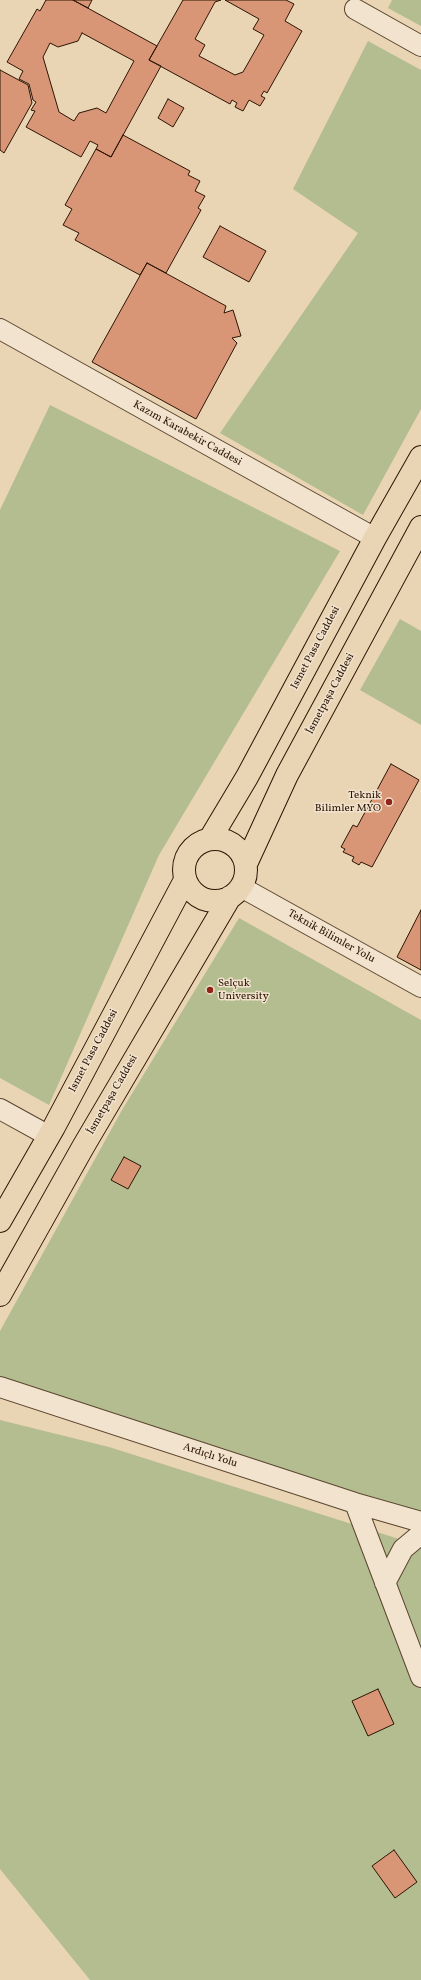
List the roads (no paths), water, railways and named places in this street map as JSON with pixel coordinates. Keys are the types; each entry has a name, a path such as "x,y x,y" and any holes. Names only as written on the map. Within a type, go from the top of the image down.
{"main road":[{"name":"Ismet Pasa Caddesi","path":"210,839 247,777 375,538 421,457"},
{"name":"İsmetpaşa Caddesi","path":"246,864 287,775 421,527"},
{"path":"210,839 220,839 229,842 237,848 246,864 246,876 236,892 220,901 209,901 199,897 190,889 185,880 184,869 186,859 192,850 200,843 210,839"},
{"name":"Ismet Pasa Caddesi","path":"0,1221 49,1136 185,880"},
{"name":"İsmetpaşa Caddesi","path":"0,1295 83,1147 236,892"}],"street":[{"path":"355,9 421,46"},
{"name":"Kazım Karabekir Caddesi","path":"0,329 375,538"},
{"name":"Teknik Bilimler Yolu","path":"236,892 421,987"},
{"path":"0,1109 49,1136"},
{"name":"Ardıçlı Yolu","path":"0,1387 355,1503 421,1522"},
{"path":"355,1503 421,1677"},
{"path":"385,1583 403,1549 421,1534"}],"place":[{"name":"Teknik Bilimler MYO","path":"389,802"},
{"name":"Selçuk University","path":"210,990"}]}
